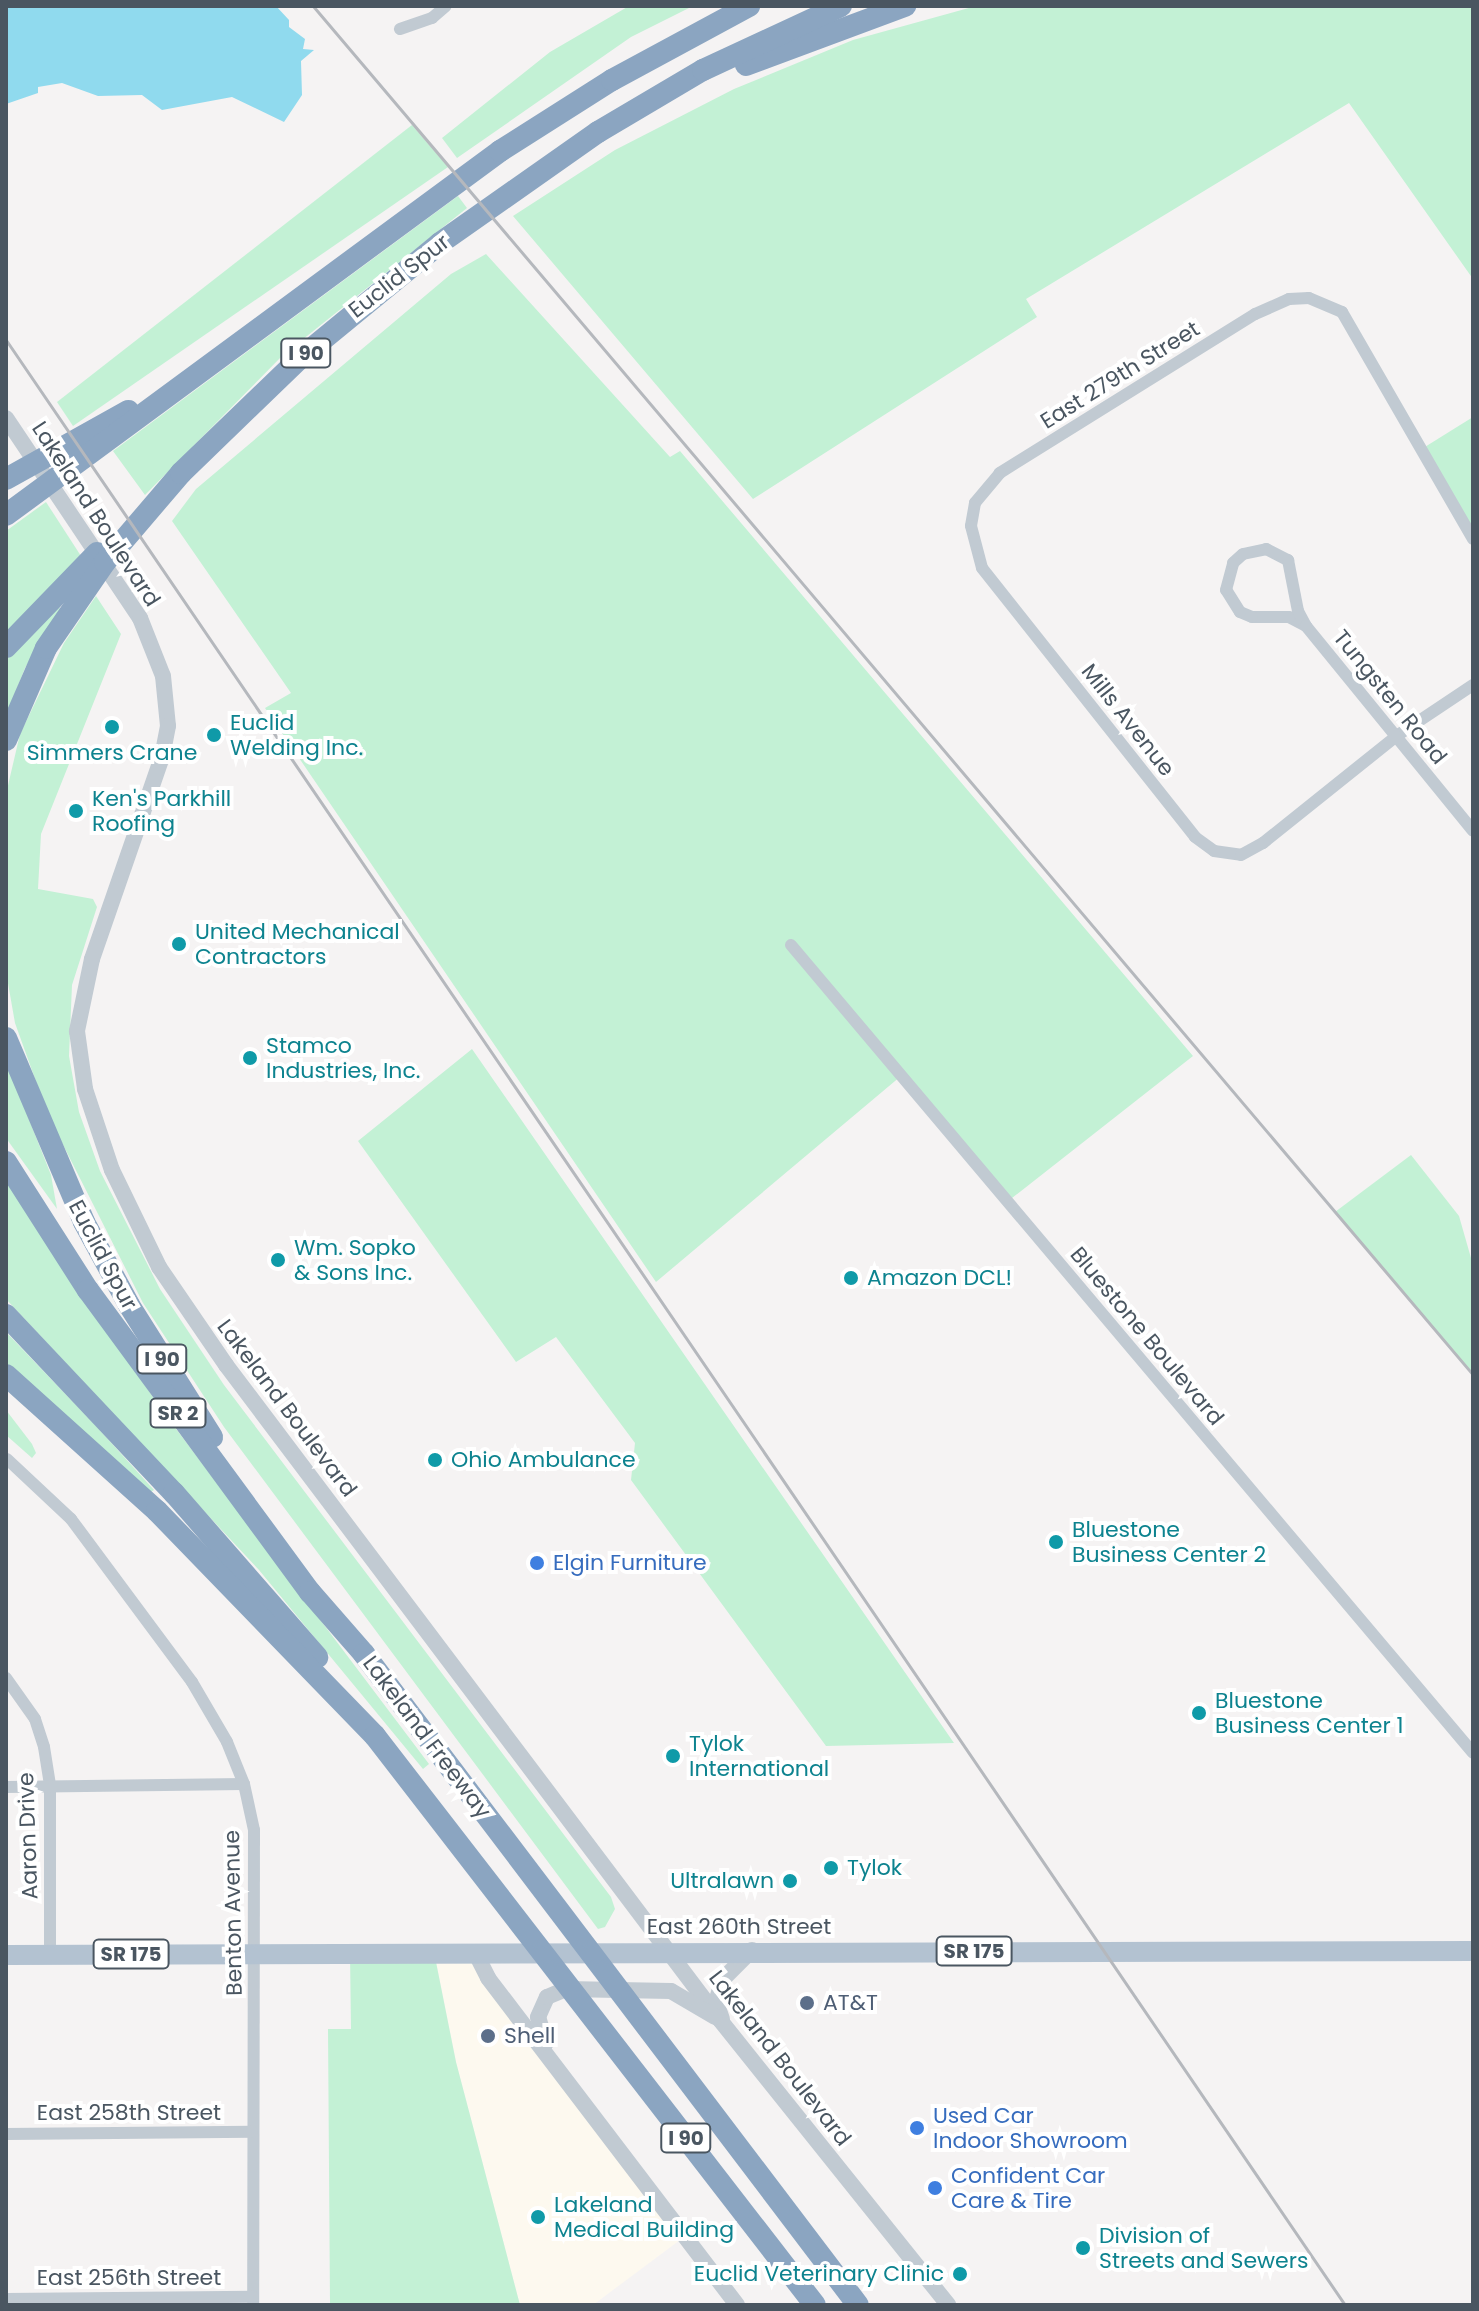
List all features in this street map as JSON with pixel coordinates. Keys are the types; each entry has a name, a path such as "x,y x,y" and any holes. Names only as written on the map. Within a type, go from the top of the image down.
{"highway":[{"name":"Euclid Spur","path":"139,411 231,348 500,151 612,80 749,6"},
{"name":"Euclid Spur","path":"6,740 63,603 181,473 299,359 440,243 525,181 634,110 703,70 841,6"},
{"path":"634,110 814,36 905,6"},
{"path":"6,479 139,411"},
{"name":"I 90","path":"6,515 139,411"},
{"path":"6,647 63,603"},
{"name":"Euclid Spur","path":"6,1038 57,1165 129,1305 222,1451 364,1654"},
{"name":"Lakeland Freeway","path":"6,1162 113,1325 310,1592 364,1654 858,2305"},
{"name":"I 90","path":"6,1315 256,1585 334,1677 375,1736"},
{"name":"Lakeland Freeway","path":"6,1375 166,1520 375,1736 511,1906 815,2305"},
{"path":"779,2261 804,2305"}],"main road":[{"name":"East 260th Street","path":"6,1955 669,1950 1473,1951"}],"street":[{"path":"400,29 432,18 446,6"},
{"name":"East 279th Street","path":"982,568 971,526 975,503 1000,473 1255,314 1289,299 1329,302 1342,312 1349,330 1473,539"},
{"name":"Lakeland Boulevard","path":"6,418 140,618 163,676 168,726 162,757 92,959 77,1031 85,1089 112,1170 159,1267 226,1365 722,2022 948,2305"},
{"name":"Tungsten Road","path":"1306,626 1289,617 1252,617 1240,612 1226,590 1233,563 1243,554 1266,549 1288,560 1297,583 1298,611 1306,626 1398,735 1473,831"},
{"name":"Mills Avenue","path":"982,568 1195,837 1214,851 1241,855 1263,843 1398,735"},
{"path":"1398,735 1473,685"},
{"name":"Bluestone Boulevard","path":"791,945 1473,1753"},
{"name":"Benton Avenue","path":"6,1457 71,1519 192,1682 227,1742 244,1784 254,1830 253,2301"},
{"name":"Aaron Drive","path":"6,1678 35,1719 50,1786 50,1955"},
{"path":"6,1787 244,1784"},
{"path":"722,2022 716,2002 723,1979 752,1950"},
{"path":"475,1952 488,1978 550,2055 737,2305"},
{"path":"550,2055 538,2017 547,1997 566,1989 671,1991 722,2022"},
{"name":"East 258th Street","path":"6,2134 252,2132"},
{"name":"East 256th Street","path":"6,2299 253,2301"}],"shaded area":[{"path":"434,1952 464,1952 684,2237 593,2305 520,2305 456,2062"}],"green space":[{"path":"629,6 693,6 631,37 457,158 442,138 550,52"},
{"path":"976,6 1473,6 1473,279 1349,103 1026,299 1037,317 753,499 513,216 615,150 734,89 853,40"},
{"path":"412,125 448,167 73,426 57,402"},
{"path":"458,196 467,208 282,356 145,495 113,451"},
{"path":"486,254 670,457 680,451 1193,1056 1007,1202 901,1076 656,1282 265,708 291,693 172,521 196,489 451,274"},
{"path":"1473,417 1473,539 1420,450"},
{"path":"46,502 81,556 6,635 6,531"},
{"path":"96,596 121,634 41,834 38,889 93,899 97,907 72,985 69,1056 79,1112 100,1171 160,1289 224,1385 611,1897 615,1909 605,1927 598,1929 224,1427 143,1303 48,1115 15,1023 6,972 6,794 20,734 64,643"},
{"path":"58,606 61,609 25,668 6,716 6,660"},
{"path":"472,1049 954,1743 826,1746 631,1480 635,1443 556,1337 516,1362 358,1141"},
{"path":"6,1061 51,1175 57,1209 6,1138"},
{"path":"1411,1155 1459,1216 1473,1265 1473,1375 1335,1212"},
{"path":"6,1180 161,1409 429,1764 423,1769 259,1570 6,1299"},
{"path":"6,1332 154,1490 149,1493 6,1364"},
{"path":"6,1410 32,1444 36,1453 32,1458 6,1435"},
{"path":"434,1952 456,2062 520,2305 330,2305 328,2029 351,2029 350,1953"}],"water":[{"path":"6,6 276,6 289,20 289,27 305,39 303,49 314,50 301,61 302,95 284,122 232,97 162,110 142,95 98,96 62,83 38,87 38,93 6,104"}],"railway":[{"path":"313,6 1473,1375"},
{"path":"6,340 1345,2305"}],"place":[{"name":"Simmers Crane","path":"112,727"},
{"name":"Euclid Welding Inc.","path":"214,735"},
{"name":"Ken's Parkhill Roofing","path":"76,811"},
{"name":"United Mechanical Contractors","path":"179,944"},
{"name":"Stamco Industries, Inc.","path":"250,1058"},
{"name":"Wm. Sopko & Sons Inc.","path":"278,1260"},
{"name":"Amazon DCL!","path":"851,1278"},
{"name":"Ohio Ambulance","path":"435,1460"},
{"name":"Bluestone Business Center 2","path":"1056,1542"},
{"name":"Elgin Furniture","path":"537,1563"},
{"name":"Bluestone Business Center 1","path":"1199,1713"},
{"name":"Tylok International","path":"673,1756"},
{"name":"Tylok","path":"831,1868"},
{"name":"Ultralawn","path":"790,1881"},
{"name":"AT&T","path":"807,2003"},
{"name":"Shell","path":"488,2036"},
{"name":"Used Car Indoor Showroom","path":"917,2128"},
{"name":"Confident Car Care & Tire","path":"935,2188"},
{"name":"Lakeland Medical Building","path":"538,2217"},
{"name":"Division of Streets and Sewers","path":"1083,2248"},
{"name":"Euclid Veterinary Clinic","path":"960,2274"}]}
